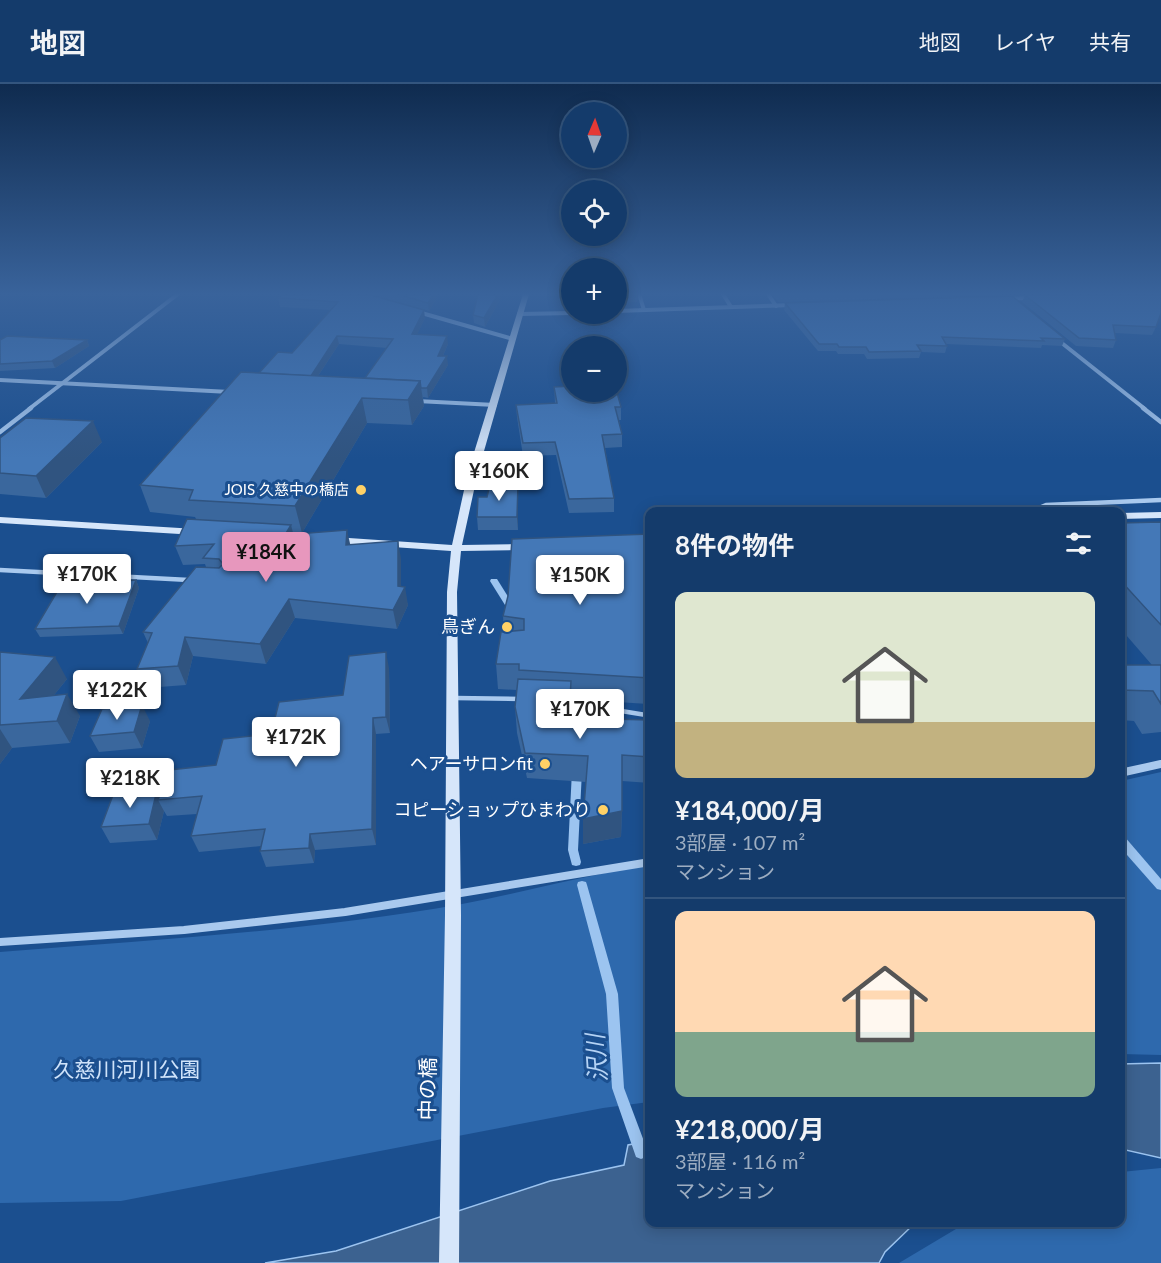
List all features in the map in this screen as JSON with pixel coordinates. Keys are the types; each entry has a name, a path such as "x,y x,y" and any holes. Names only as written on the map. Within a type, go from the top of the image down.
{"street":[{"path":"0,432 107,349"},
{"name":"中の橋","path":"449,1263 453,915 453,592 456,548 473,472 510,349"},
{"path":"1070,349 1161,422"},
{"path":"0,380 237,392"},
{"path":"413,401 495,405"},
{"path":"1041,507 1161,500"},
{"path":"1125,516 1161,515"},
{"path":"0,520 211,533"},
{"path":"328,540 456,548 538,547"},
{"path":"1125,772 1161,764"},
{"path":"0,942 196,928 345,912 645,863"}],"lane":[{"path":"0,570 190,580"},
{"path":"452,698 533,700"},
{"path":"555,701 576,702 645,716"}],"green space":[{"path":"1161,772 1161,1055 1125,1054 1125,780"},
{"name":"久慈川河川公園","path":"645,866 645,1103 603,1108 121,1201 0,1203 0,952 232,934 347,921 462,904"},
{"path":"1161,1168 1161,1263 899,1263 959,1227 1125,1227 1125,1172"}],"shaded area":[{"path":"1161,1063 1161,1158 1125,1150 1125,1064"},
{"path":"645,1142 645,1227 911,1227 885,1252 879,1263 265,1263 336,1251 550,1181 624,1165 628,1145"}],"building":[{"path":"0,349 72,349 52,361 0,364"},
{"path":"296,349 329,349 311,376 259,373 278,352 292,353"},
{"path":"386,349 441,349 438,356 447,356 427,388 421,388 420,381 365,378"},
{"path":"867,349 920,349 921,351 869,352"},
{"path":"241,372 420,381 408,400 362,398 295,506 189,500 193,490 140,485"},
{"path":"554,387 561,387 561,402 620,402 621,407 615,407 622,434 602,435 614,498 569,499 555,442 523,443 516,405 557,403"},
{"path":"26,418 93,421 36,476 0,473 0,438"},
{"path":"490,484 518,484 517,517 477,517 478,497 487,497"},
{"path":"187,519 291,525 285,535 347,530 346,545 398,541 398,586 405,587 393,610 289,599 260,644 185,637 178,666 137,669 152,633 143,632 196,567 219,568 223,564 219,559 203,558 214,544 175,546"},
{"path":"1161,522 1161,625 1125,585 1125,523"},
{"path":"645,534 645,678 519,670 519,664 496,664 501,632 524,630 524,619 503,616 508,596 512,539"},
{"path":"97,578 94,584 136,580 119,626 35,629 64,580"},
{"path":"0,652 55,657 20,699 67,694 57,721 0,725"},
{"path":"386,652 386,717 373,718 372,829 310,834 309,848 260,851 265,829 191,836 202,796 158,800 169,770 216,765 223,739 271,734 279,702 343,695 349,656"},
{"path":"1125,665 1161,665 1161,704 1153,691 1125,690"},
{"path":"518,679 571,681 569,718 645,720 645,757 622,755 622,811 583,819 588,756 525,753 515,707"},
{"path":"142,705 134,732 90,736 102,709"},
{"path":"157,790 149,824 101,827 113,795"}],"waterway":[{"name":"沢川","path":"494,581 513,611"},
{"name":"沢川","path":"582,728 588,690"},
{"name":"沢川","path":"576,862 573,850 577,771"},
{"path":"1125,845 1161,886"},
{"name":"沢川","path":"582,885 612,994 618,1088 641,1152"}],"place":[{"name":"JOIS 久慈中の橋店","path":"361,490"},
{"name":"鳥ぎん","path":"507,627"},
{"name":"ヘアーサロンfit","path":"545,764"},
{"name":"コピーショップひまわり","path":"603,810"}]}
